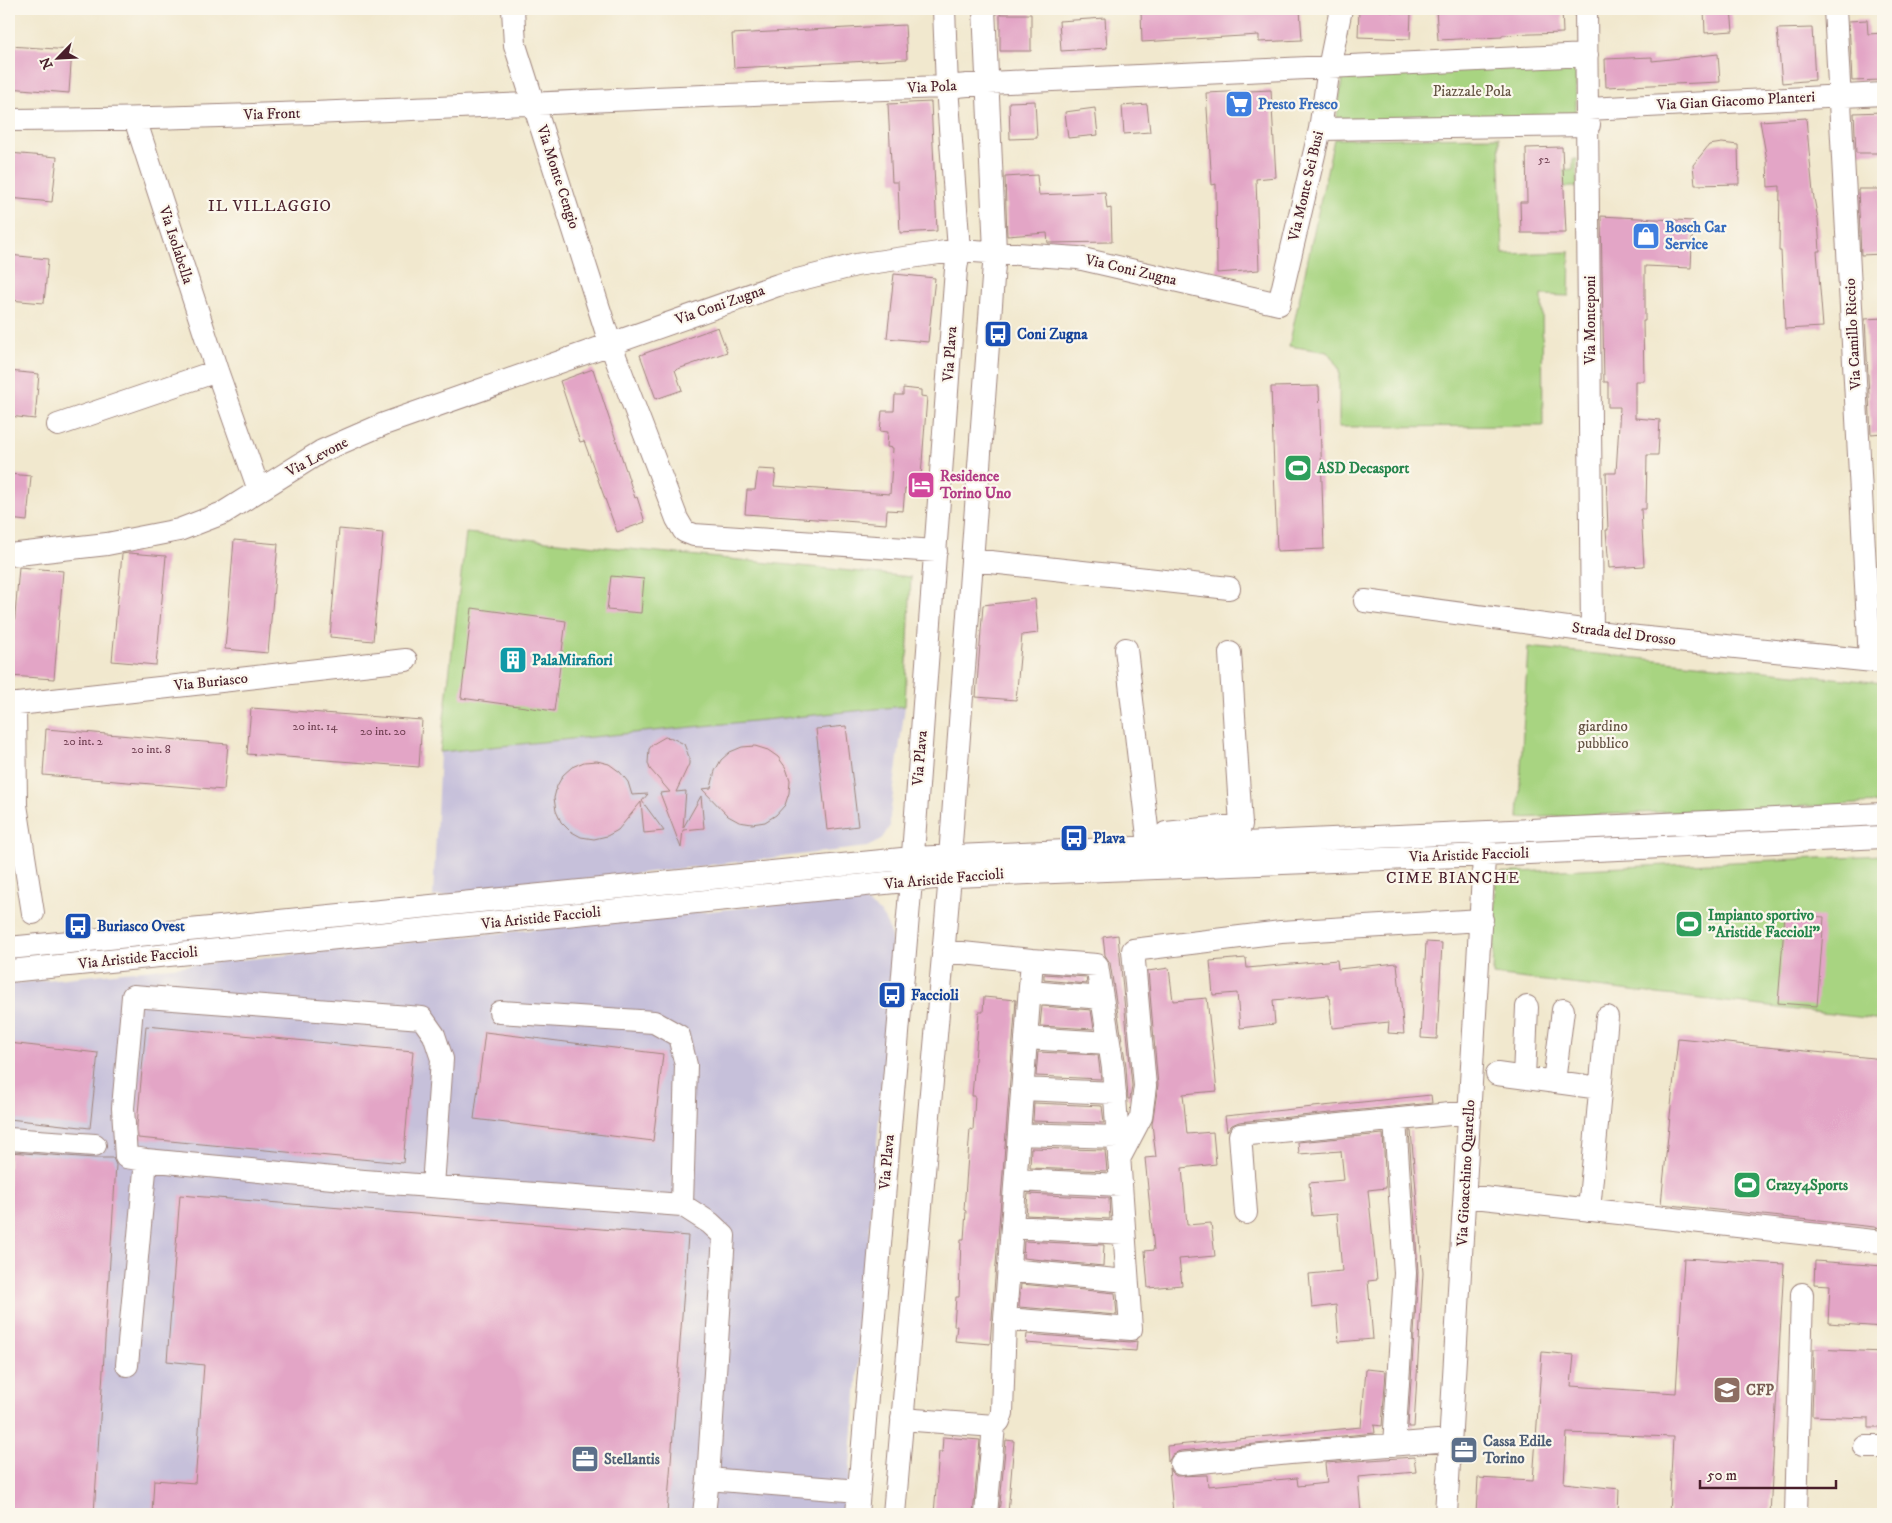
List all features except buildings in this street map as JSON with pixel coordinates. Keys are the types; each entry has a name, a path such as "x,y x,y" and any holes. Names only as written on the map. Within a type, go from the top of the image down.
{"street":[{"name":"Via Monte Cengio","path":"513,9 515,45 610,343"},
{"name":"Via Plava","path":"858,1504 911,881 956,269 959,250 947,87 944,9"},
{"path":"708,1479 894,1511 950,867 995,251 984,9"},
{"name":"Via Monte Sei Busi","path":"1279,304 1320,129 1329,68 1342,9"},
{"name":"Via Monteponi","path":"1586,9 1592,631"},
{"name":"Via Camillo Riccio","path":"1835,9 1877,661"},
{"path":"1329,68 1587,55"},
{"name":"Via Pola","path":"535,104 947,87 988,83 1329,68"},
{"name":"Via Gian Giacomo Planteri","path":"1588,117 1883,94"},
{"name":"Via Front","path":"9,120 135,119 535,104"},
{"path":"1320,129 1588,117"},
{"name":"Via Isolabella","path":"135,119 217,371 259,490"},
{"name":"Via Coni Zugna","path":"610,343 778,285 856,265 959,250 1078,258 1279,304"},
{"path":"610,343 677,519 684,530 694,535 936,551"},
{"name":"Via Levone","path":"15,554 107,544 179,530 223,513 322,451 384,424 610,343"},
{"path":"58,425 217,371"},
{"path":"972,560 1229,588"},
{"path":"932,597 969,598"},
{"name":"Strada del Drosso","path":"1365,601 1592,631 1877,661"},
{"path":"1126,649 1150,850 1241,825 1230,653"},
{"name":"Via Buriasco","path":"33,913 16,805 12,704 406,660"},
{"name":"Via Aristide Faccioli","path":"9,971 911,881 950,867 1150,850 1883,814"},
{"name":"Via Gioacchino Quarello","path":"1446,1514 1486,832"},
{"name":"Via Aristide Faccioli","path":"1150,850 1485,855 1883,837"},
{"name":"Via Aristide Faccioli","path":"9,948 912,858 950,867"},
{"path":"1119,1159 1141,1117 1144,1086 1134,950 1281,932 1482,920"},
{"path":"943,951 1098,965 1115,1093 1131,1329 1005,1319"},
{"path":"986,1514 994,1426 999,1421 1002,1413 1005,1319 1032,960"},
{"path":"1030,992 1102,998"},
{"path":"433,1186 442,1059 434,1036 422,1018 133,996 123,1108 126,1157 433,1186 682,1205 724,1236 704,1514"},
{"path":"1524,1077 1527,1007"},
{"path":"1554,1082 1563,1010"},
{"path":"500,1012 654,1022 680,1036 686,1065 682,1205"},
{"path":"1589,1210 1606,1017"},
{"path":"1026,1038 1109,1043"},
{"path":"1497,1074 1600,1088"},
{"path":"1022,1089 1115,1093"},
{"path":"1246,1213 1240,1135 1470,1112"},
{"path":"1394,1445 1405,1273 1395,1120"},
{"path":"1019,1134 1118,1137"},
{"path":"9,1139 95,1145"},
{"path":"127,1365 146,1160"},
{"path":"1016,1180 1121,1184"},
{"path":"1465,1196 1882,1242"},
{"path":"1012,1227 1124,1232"},
{"path":"1009,1270 1127,1281"},
{"path":"1796,1514 1802,1294"},
{"path":"902,1419 994,1426"},
{"path":"1181,1464 1450,1440"}],"shaded area":[{"path":"905,706 890,826 881,840 867,847 433,897 440,752"},
{"path":"844,897 862,899 881,913 890,931 893,951 846,1514 9,1514 9,984"}],"green space":[{"name":"Piazzale Pola","path":"1576,60 1576,116 1336,124 1343,72"},
{"path":"1499,137 1503,254 1570,252 1569,296 1542,295 1543,426 1339,427 1339,369 1328,352 1289,346 1334,139"},
{"path":"1573,159 1577,159 1577,187 1563,187 1562,171 1573,170"},
{"path":"466,533 911,577 905,706 440,752"},
{"name":"giardino pubblico","path":"1528,647 1883,683 1883,803 1518,818"},
{"name":"Impianto sportivo \"Aristide Faccioli\"","path":"1883,855 1883,1020 1493,975 1496,873"}],"place":[{"name":"Presto Fresco","path":"1239,104"},
{"name":"Bosch Car Service","path":"1646,236"},
{"name":"Coni Zugna","path":"998,334"},
{"name":"ASD Decasport","path":"1298,468"},
{"name":"Residence Torino Uno","path":"921,485"},
{"name":"PalaMirafiori","path":"513,660"},
{"name":"Plava","path":"1074,838"},
{"name":"Impianto sportivo \"Aristide Faccioli\"","path":"1689,924"},
{"name":"Buriasco Ovest","path":"78,926"},
{"name":"Faccioli","path":"892,995"},
{"name":"Crazy4Sports","path":"1747,1185"},
{"name":"CFP","path":"1727,1390"},
{"name":"Cassa Edile Torino","path":"1464,1450"},
{"name":"Stellantis","path":"585,1459"}],"district":[{"name":"IL VILLAGGIO","path":"270,206"},
{"name":"CIME BIANCHE","path":"1453,878"}]}
